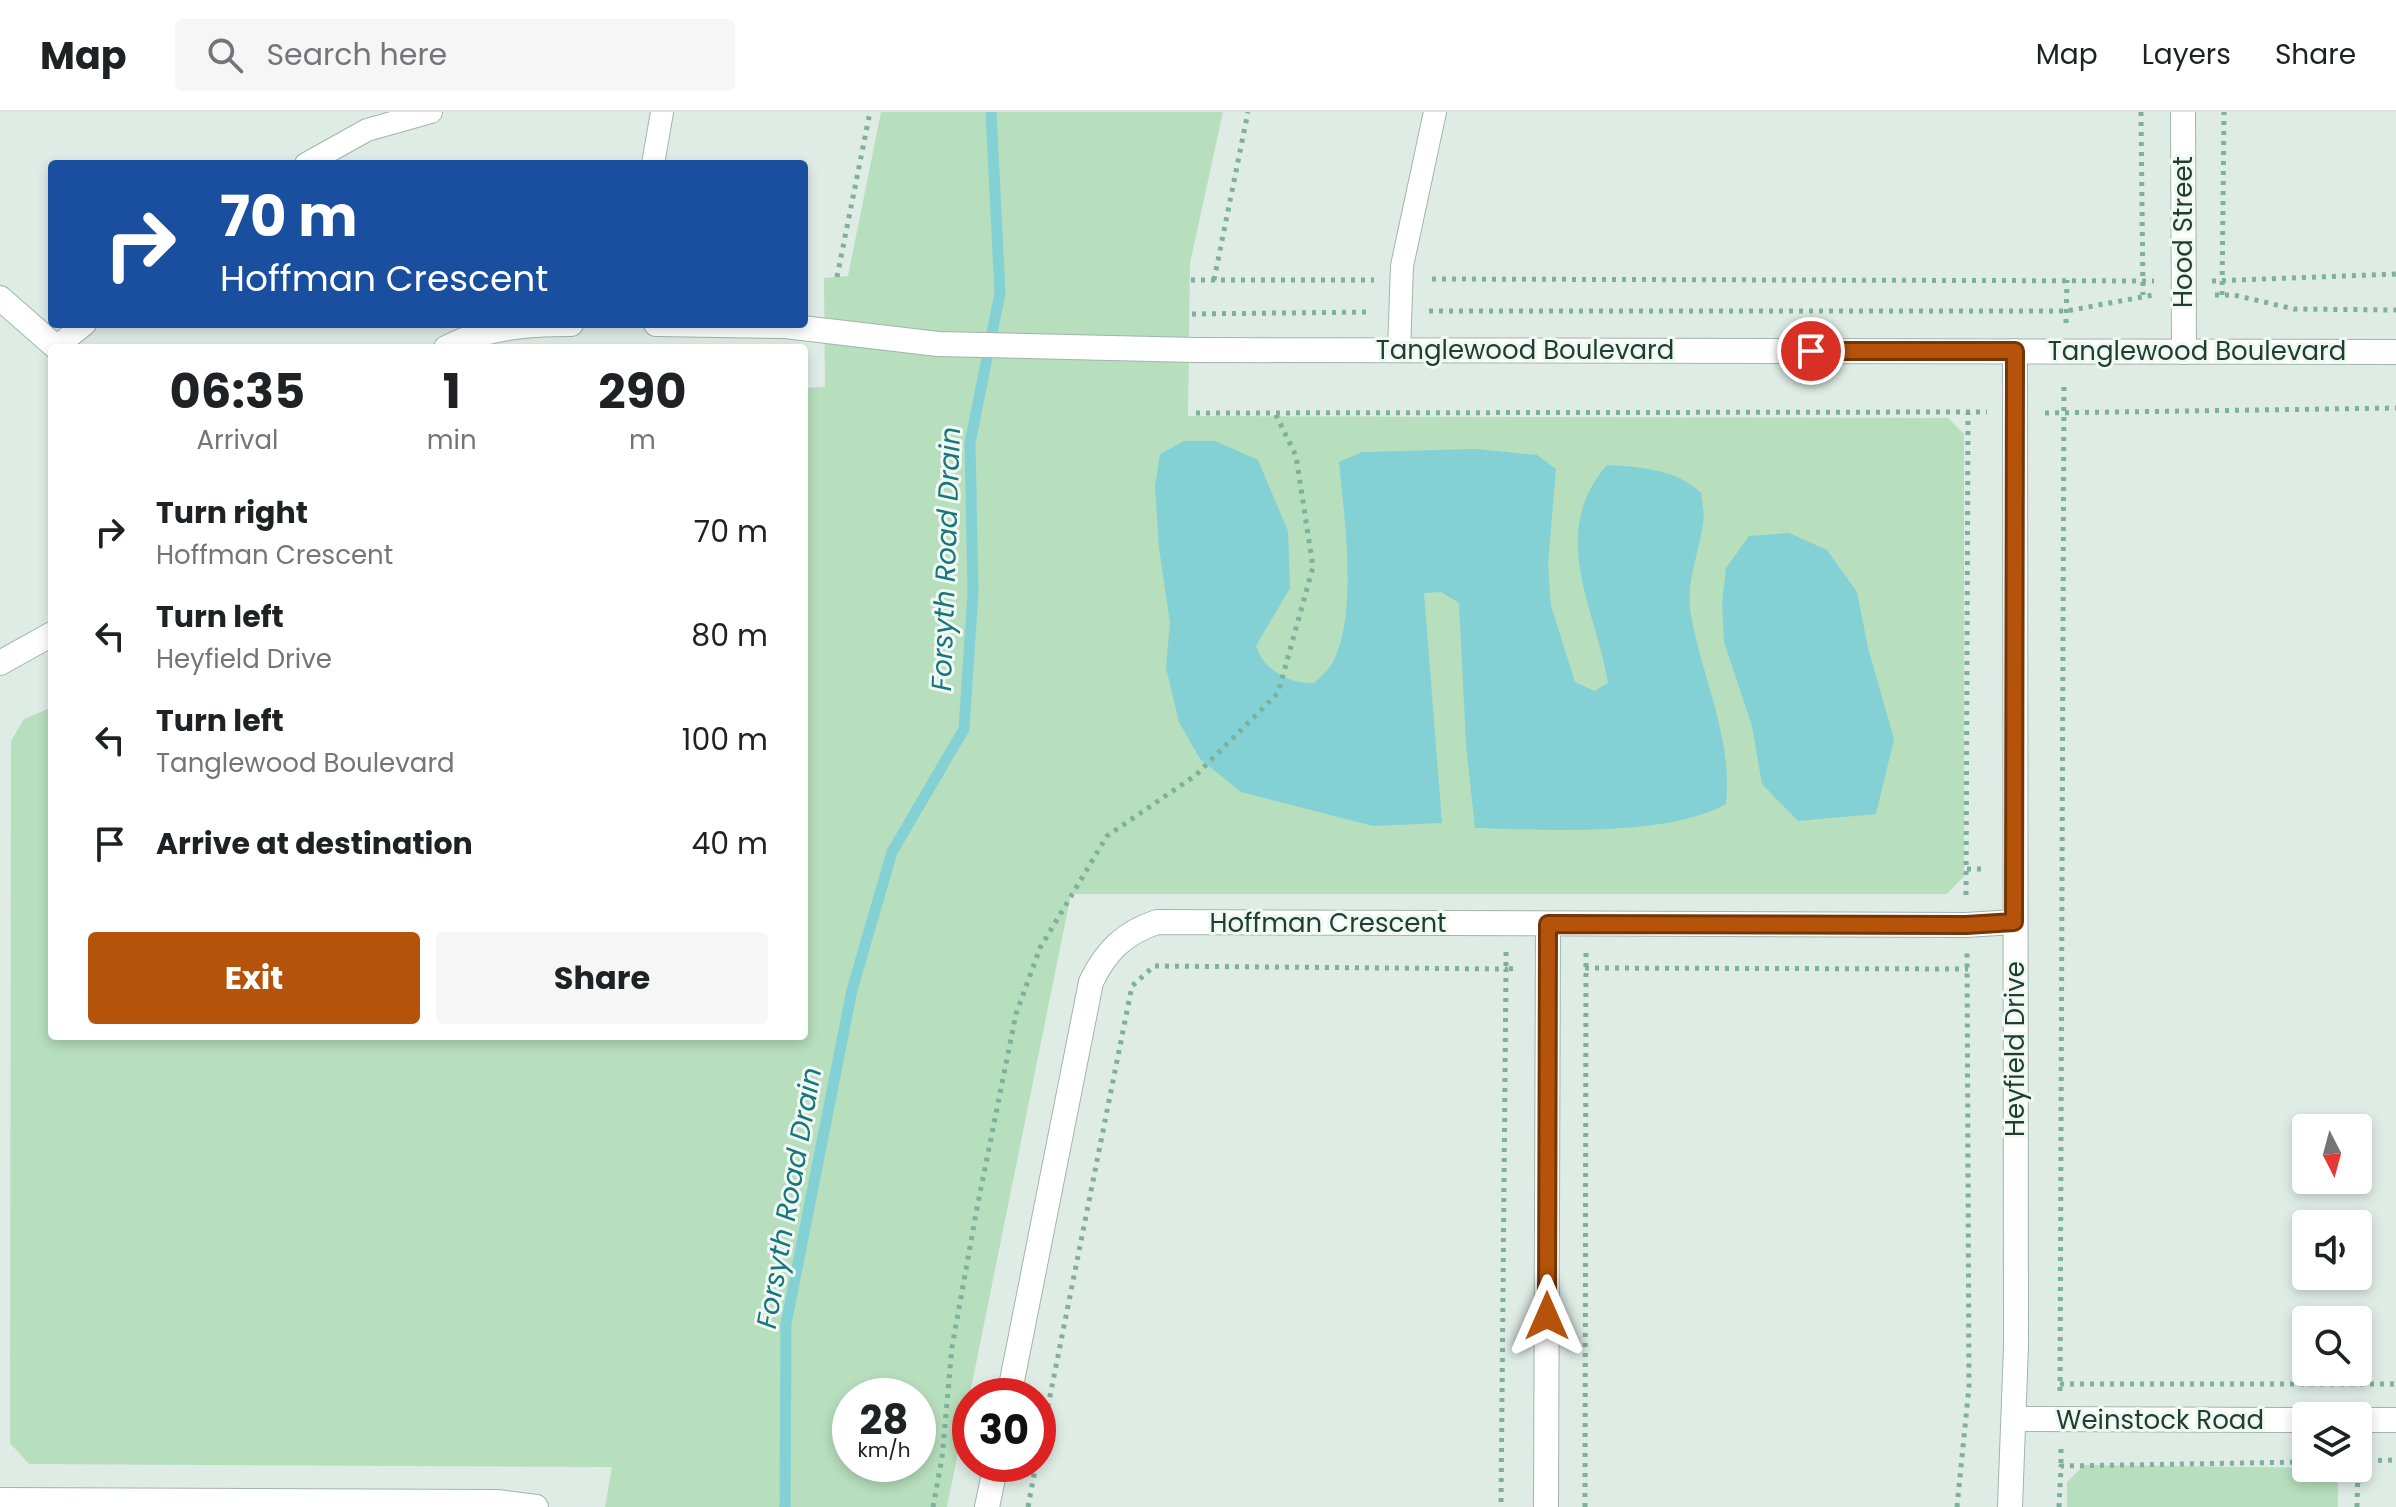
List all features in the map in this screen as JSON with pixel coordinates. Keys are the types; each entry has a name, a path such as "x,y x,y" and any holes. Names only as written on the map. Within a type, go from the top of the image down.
{"street":[{"name":"Hood Street","path":"2183,112 2184,352"},
{"path":"0,298 54,344"},
{"path":"454,344 471,335 512,328"},
{"name":"Tanglewood Boulevard","path":"801,328 938,344 1195,350 2396,352"},
{"name":"Heyfield Drive","path":"2010,1507 2015,1419 2015,351"},
{"path":"0,663 48,636"},
{"name":"Hoffman Crescent","path":"1013,1378 1091,982 1103,958 1136,929 1157,922 1966,925 2014,922"},
{"path":"1546,1507 1548,924"},
{"name":"Weinstock Road","path":"2015,1419 2292,1420"},
{"path":"2372,1420 2396,1420"},
{"path":"987,1507 992,1482"},
{"path":"0,1500 481,1502 536,1507"}],"lane":[{"path":"313,160 367,130 431,112"},
{"path":"654,160 662,112"},
{"path":"1399,350 1402,280 1435,112"},
{"path":"61,344 80,328"}],"path":[{"path":"837,277 870,112"},
{"path":"1214,280 1248,112"},
{"path":"2141,112 2143,295"},
{"path":"2222,295 2224,112"},
{"path":"1192,314 2066,311 2222,281 2396,274"},
{"path":"1191,280 2142,281 2294,309 2396,310"},
{"path":"2059,1507 2061,414 2067,280"},
{"path":"1196,413 2061,414 2396,408"},
{"path":"1957,1507 1969,1387 1966,925 1968,413"},
{"path":"1054,1378 1132,986 1154,966 1968,969"},
{"path":"1585,968 1585,1507"},
{"path":"1501,1507 1506,969"},
{"path":"2060,1384 2396,1384"},
{"path":"2372,1461 2396,1460"},
{"path":"2061,1466 2292,1462"},
{"path":"1028,1507 1033,1482"},
{"path":"2357,1507 2358,1482"}],"green space":[{"path":"881,112 1223,112 1190,263 1188,416 1948,418 1964,434 1964,876 1947,894 1071,894 973,1378 952,1378 952,1482 947,1507 605,1507 612,1467 29,1464 10,1443 11,741 24,719 48,709 48,1040 808,1040 808,388 825,387 824,278 848,276"},
{"path":"2084,1465 2292,1467 2292,1482 2338,1482 2338,1507 2067,1507 2067,1482"}],"water":[{"path":"1184,441 1215,441 1258,460 1288,531 1290,588 1256,646 1271,669 1286,678 1304,683 1314,683 1332,663 1346,616 1346,535 1339,462 1362,452 1476,449 1537,455 1556,469 1548,564 1551,606 1575,682 1594,691 1608,683 1580,572 1580,518 1589,491 1607,465 1657,471 1691,485 1701,493 1704,516 1691,580 1691,615 1721,732 1727,780 1726,804 1702,815 1639,827 1569,830 1475,828 1466,745 1459,603 1441,592 1424,593 1442,823 1373,826 1241,792 1200,759 1179,722 1166,668 1170,623 1159,548 1155,486 1160,454"},
{"path":"1789,533 1827,550 1857,592 1868,648 1894,739 1876,814 1798,821 1762,784 1752,726 1724,642 1722,602 1726,568 1749,536"}],"waterway":[{"name":"Forsyth Road Drain","path":"785,1507 786,1324 852,990 892,852 964,729 973,592 970,443 1000,293 991,112"}],"route":[{"path":"1547,1316 1548,924 1966,925 2014,922 2015,351 1811,351"}]}
